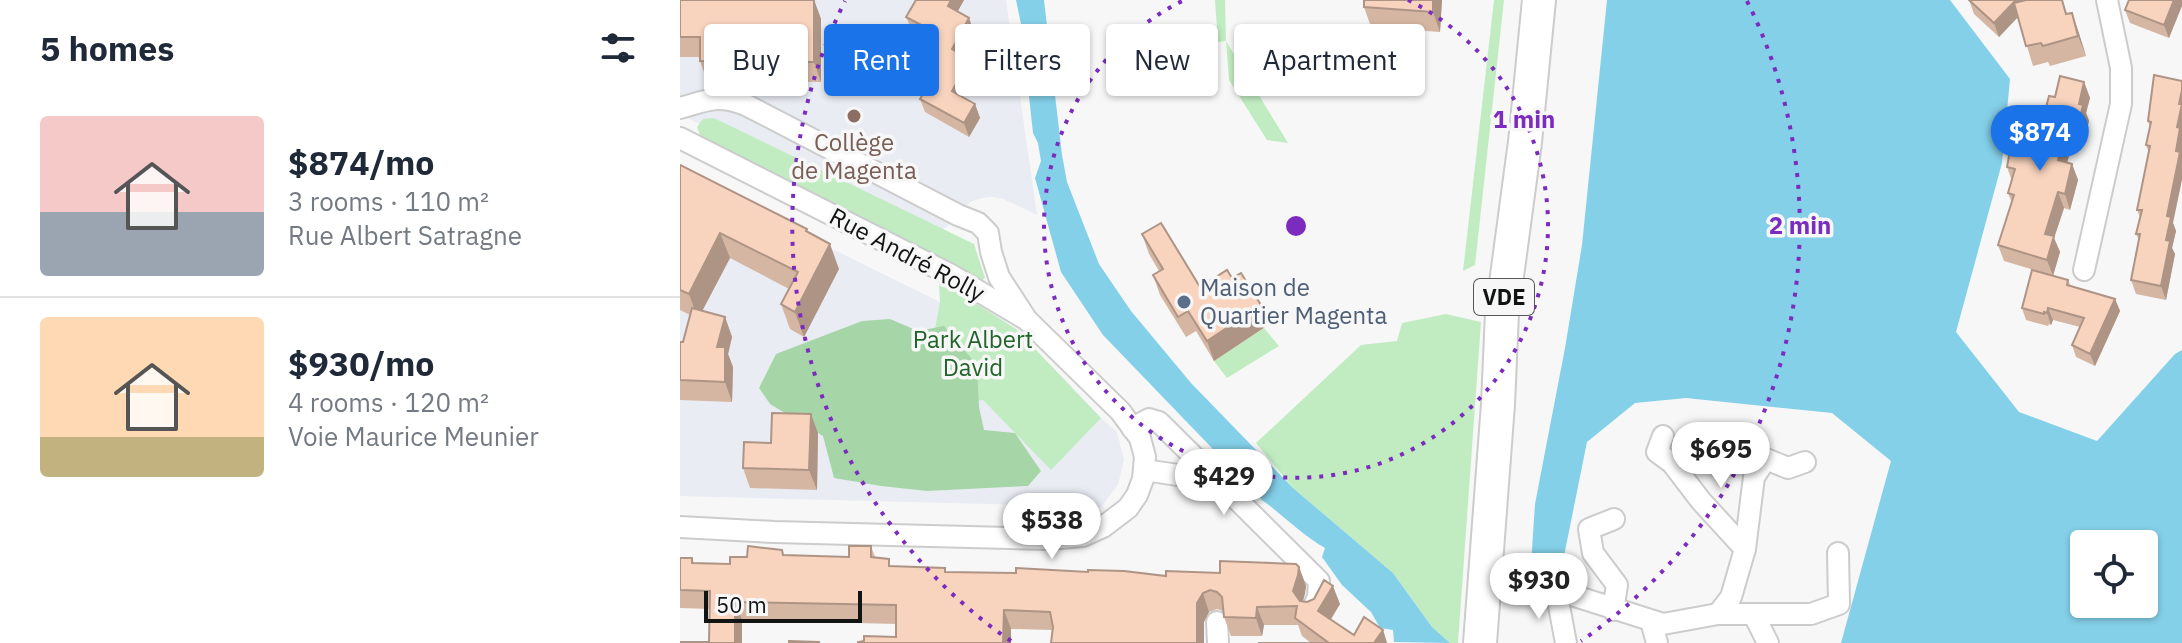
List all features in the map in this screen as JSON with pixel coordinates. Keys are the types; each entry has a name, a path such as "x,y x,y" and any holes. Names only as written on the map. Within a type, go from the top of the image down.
{"main road":[{"name":"VDE","path":"1480,643 1502,313 1525,142 1539,0"}],"street":[{"path":"2084,270 2121,104 2121,68 2107,0"},
{"path":"680,108 708,99 722,98 736,102 978,223 988,233 999,277 1027,320"},
{"path":"686,141 683,129 689,118 736,102"},
{"name":"Rue André Rolly","path":"686,141 953,276 1027,320 1120,411 1140,438 1145,457 1144,470"},
{"path":"1132,428 1149,419 1159,422 1219,481 1319,581 1318,597 1313,608"},
{"path":"1663,436 1657,452 1672,463 1701,501 1745,549"},
{"path":"1718,614 1731,597 1745,549 1754,477 1766,459 1788,468 1805,462"},
{"path":"680,527 1049,539 1083,536 1103,527 1128,508 1137,495 1144,470 1219,481"},
{"path":"1613,610 1617,585 1593,553 1589,529 1614,519"},
{"path":"1524,587 1556,590 1663,624 1718,614 1811,614 1839,604 1838,553"},
{"path":"1556,590 1566,643"},
{"path":"1754,615 1768,643"},
{"path":"1651,621 1657,643"}],"shaded area":[{"name":"Collège de Magenta","path":"680,0 1006,0 1009,24 955,24 955,96 1020,96 1037,215 1003,199 982,198 970,202 945,228 917,234 680,114"},
{"path":"680,174 940,302 939,280 1016,329 1117,432 1124,459 1118,485 1101,507 680,496"}],"green space":[{"path":"1215,0 1225,0 1226,41 1218,42"},
{"path":"1494,0 1504,0 1475,265 1463,271"},
{"path":"1226,41 1234,54 1234,88 1229,80"},
{"path":"1239,96 1259,96 1288,143 1267,140"},
{"path":"714,118 974,244 985,278 981,281 703,143 697,127 703,119"},
{"name":"Park Albert David","path":"939,280 1016,329 1101,418 1051,470 983,400 969,402 927,374 940,302"},
{"path":"1446,314 1481,322 1458,643 1450,643 1432,627 1393,573 1293,488 1256,443 1361,345 1397,341 1402,323"},
{"path":"890,319 918,331 944,326 977,365 979,407 984,430 1015,433 1041,471 1028,486 927,491 834,478 823,436 770,404 759,388 776,354 862,321"},
{"path":"1264,328 1279,346 1227,378 1214,361"}],"water":[{"path":"1016,0 1044,0 1047,24 1021,24"},
{"path":"1607,0 1950,0 2010,79 2002,163 1956,332 2019,412 2097,441 2182,350 2182,643 1841,643 1891,461 1832,413 1686,398 1635,403 1587,442 1562,566 1546,561 1545,555 1541,566 1544,577 1540,584 1530,580 1535,504 1582,245"},
{"path":"1029,96 1055,96 1067,182 1099,264 1131,311 1191,383 1293,488 1393,573 1432,627 1450,643 1394,642 1393,630 1380,628 1371,612 1342,585 1322,557 1325,548 1262,500 1103,335 1061,272 1035,178 1041,161 1033,133"}],"building":[{"path":"680,0 814,0 814,62 808,62 808,24 704,24 704,61 700,61 700,37 680,37"},
{"path":"916,0 951,0 948,6 969,18 966,24 955,24 952,49 955,51 955,86 952,91 955,96 975,104 964,123 920,99 922,96 939,96 939,24 919,24 906,17"},
{"path":"1364,0 1433,0 1433,12 1364,7"},
{"path":"1969,0 2016,0 1994,23"},
{"path":"2062,0 2066,14 2072,13 2078,36 2043,46 2041,43 2026,46 2014,3"},
{"path":"2129,0 2174,0 2164,25 2125,10"},
{"path":"2154,75 2182,81 2176,151 2180,152 2167,216 2171,217 2166,240 2170,241 2161,286 2131,280 2140,234 2136,234 2142,210 2137,210 2150,146 2146,145"},
{"path":"2060,76 2084,82 2079,104 2083,105 2078,129 2066,127 2058,160 2072,164 2065,194 2058,192 2045,234 2054,236 2047,260 1998,245 2014,195 2008,193 2015,169 2007,167 2014,129 2039,135 2049,96 2055,97"},
{"path":"680,165 807,229 830,244 795,312 781,304 798,272 720,233 689,294 680,290"},
{"name":"Maison de Quartier Magenta","path":"1161,223 1200,287 1227,270 1232,278 1241,273 1261,305 1207,341 1188,311 1178,317 1153,275 1163,269 1142,234"},
{"path":"2032,270 2068,280 2067,285 2115,299 2090,354 2072,345 2084,318 2048,308 2044,314 2022,308"},
{"path":"692,308 725,317 717,347 725,347 725,382 680,380 680,342 683,342"},
{"path":"772,413 811,414 809,470 743,468 744,442 771,443"},
{"path":"748,546 782,550 783,555 849,557 849,546 871,546 871,557 889,559 889,566 945,568 945,572 1016,573 1016,568 1124,571 1166,576 1166,571 1220,573 1220,561 1296,564 1299,567 1293,591 1300,601 1314,599 1324,580 1333,586 1318,611 1354,635 1364,617 1383,630 1374,643 1329,643 1295,618 1297,606 1257,607 1256,618 1224,617 1222,597 1210,590 1203,593 1197,603 1197,643 1051,643 1053,627 1050,612 1004,610 1003,643 858,643 864,641 864,636 896,637 896,605 735,602 735,643 680,643 709,642 710,591 680,590 680,558 692,558 692,563 730,564 730,557 747,557"},
{"path":"819,642 819,643 789,643"}],"place":[{"name":"Collège de Magenta","path":"854,116"},
{"name":"Maison de Quartier Magenta","path":"1184,302"}]}
